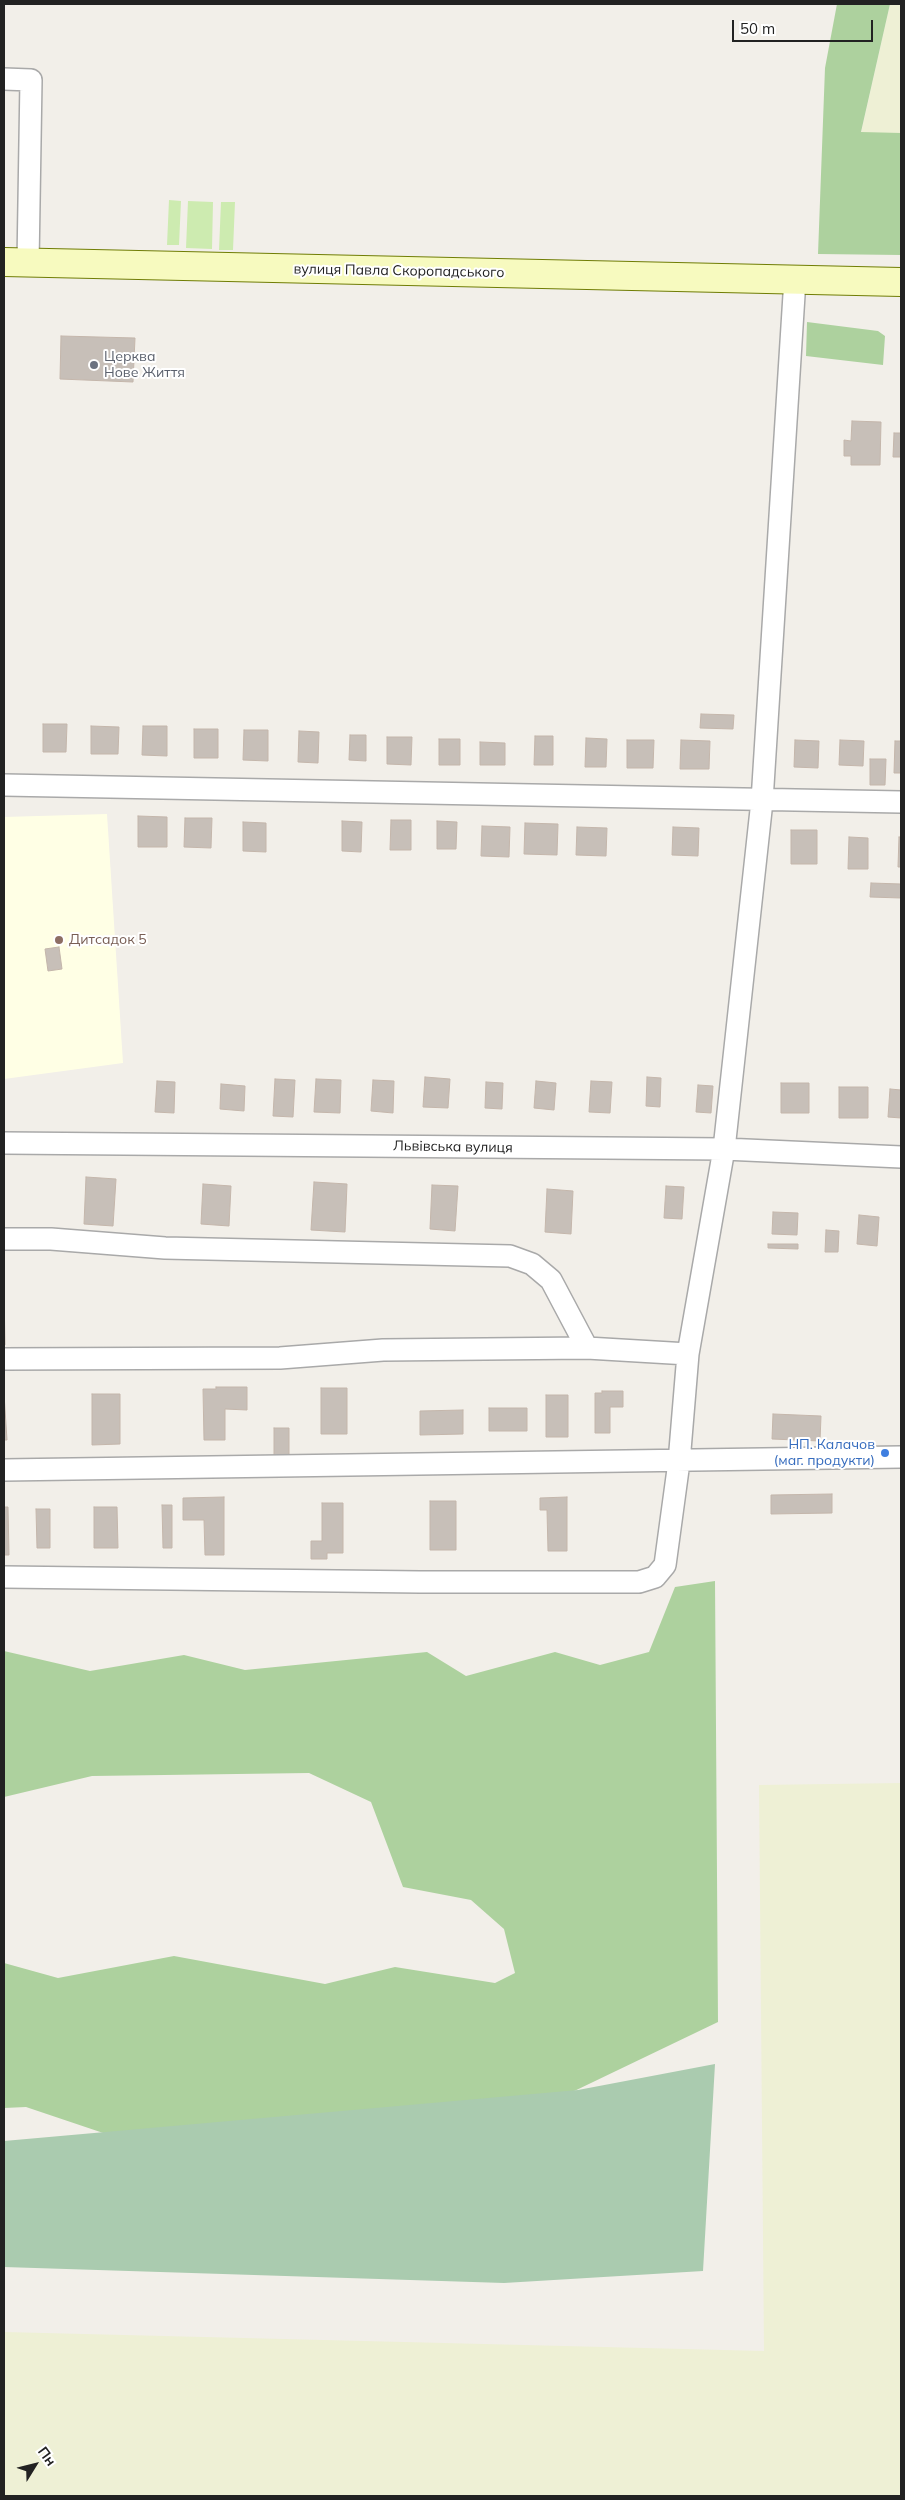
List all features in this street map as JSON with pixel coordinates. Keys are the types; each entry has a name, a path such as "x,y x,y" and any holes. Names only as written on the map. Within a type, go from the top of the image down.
{"street":[{"path":"4,79 31,80 16,262"},
{"name":"вулиця Павла Скоропадського","path":"16,262 901,282"},
{"path":"4,1577 420,1582 639,1582 655,1577 665,1565 679,1462 688,1354 724,1150 762,800 794,279"},
{"path":"4,785 901,802"},
{"name":"Львівська вулиця","path":"4,1143 724,1150 901,1157"},
{"path":"4,1239 52,1239 166,1248 510,1256 532,1264 551,1280 587,1348"},
{"path":"4,1358 280,1358 383,1350 587,1348 688,1354"},
{"path":"4,1470 679,1462 901,1457"}],"shaded area":[{"path":"890,4 901,4 901,133 861,133"},
{"name":"Дитсадок 5","path":"107,814 123,1063 4,1079 4,817"},
{"path":"901,1783 901,2496 4,2496 4,2332 764,2351 759,1785"},
{"path":"715,2064 703,2271 504,2283 4,2267 4,2141 578,2090"}],"green space":[{"path":"837,4 890,4 861,132 901,133 901,255 818,254 825,68"},
{"path":"169,200 181,201 179,245 167,245"},
{"path":"188,201 213,202 212,249 186,248"},
{"path":"221,202 235,202 233,250 219,250"},
{"path":"807,322 878,331 885,336 883,365 806,356"},
{"path":"715,1581 718,2022 541,2107 130,2142 26,2107 4,2108 4,1963 58,1978 174,1956 325,1984 395,1967 495,1983 515,1973 504,1929 471,1900 403,1887 371,1802 309,1773 92,1776 4,1797 4,1651 90,1671 184,1655 245,1670 427,1652 466,1676 555,1652 600,1665 649,1652 675,1587"}],"building":[{"path":"61,336 135,338 133,382 60,379"},
{"path":"852,421 881,422 880,465 851,465 851,456 844,456 844,440 851,441"},
{"path":"894,433 901,433 901,457 893,457"},
{"path":"701,714 734,715 733,729 700,728"},
{"path":"43,724 67,724 66,752 43,752"},
{"path":"91,726 119,727 118,754 91,754"},
{"path":"143,726 167,726 167,756 142,755"},
{"path":"194,729 218,729 218,758 194,758"},
{"path":"244,730 268,730 268,761 243,760"},
{"path":"299,731 319,732 318,763 298,762"},
{"path":"350,735 366,735 366,761 349,760"},
{"path":"535,736 553,736 553,765 534,765"},
{"path":"387,737 412,737 411,765 387,764"},
{"path":"586,738 607,739 606,767 585,767"},
{"path":"439,739 460,739 460,765 439,765"},
{"path":"627,740 654,740 653,768 627,768"},
{"path":"681,740 710,741 709,769 680,769"},
{"path":"795,740 819,741 818,768 794,767"},
{"path":"840,740 864,741 863,766 839,765"},
{"path":"895,741 901,741 901,773 894,773"},
{"path":"480,742 505,743 505,765 480,765"},
{"path":"870,759 886,759 885,785 870,785"},
{"path":"138,816 167,817 167,847 138,847"},
{"path":"185,818 212,818 211,848 184,847"},
{"path":"391,820 411,820 411,850 390,850"},
{"path":"342,821 362,822 361,852 342,851"},
{"path":"437,821 457,822 456,849 437,849"},
{"path":"243,822 266,823 266,852 243,851"},
{"path":"525,823 558,824 557,855 524,854"},
{"path":"482,826 510,827 509,857 481,856"},
{"path":"577,827 607,828 606,856 576,855"},
{"path":"673,827 699,828 698,856 672,855"},
{"path":"791,830 817,830 817,864 791,864"},
{"path":"849,837 868,838 868,869 848,869"},
{"path":"899,837 901,837 901,867 898,867"},
{"path":"871,883 901,884 901,898 870,897"},
{"path":"59,947 62,969 48,971 45,949"},
{"path":"425,1077 450,1079 448,1108 423,1107"},
{"path":"647,1077 661,1078 660,1107 646,1106"},
{"path":"275,1079 295,1080 293,1117 273,1116"},
{"path":"316,1079 341,1080 340,1113 314,1112"},
{"path":"373,1080 394,1081 393,1113 371,1111"},
{"path":"157,1081 175,1082 174,1113 155,1112"},
{"path":"536,1081 556,1083 554,1110 534,1108"},
{"path":"591,1081 612,1082 610,1113 589,1112"},
{"path":"486,1082 503,1083 502,1109 485,1108"},
{"path":"781,1083 809,1083 809,1113 781,1113"},
{"path":"221,1084 245,1086 244,1111 220,1109"},
{"path":"698,1085 713,1086 711,1113 696,1112"},
{"path":"839,1087 868,1087 868,1118 839,1118"},
{"path":"890,1089 901,1090 901,1118 888,1117"},
{"path":"86,1177 116,1179 113,1226 84,1224"},
{"path":"314,1182 347,1184 345,1232 311,1230"},
{"path":"203,1184 231,1186 229,1226 201,1224"},
{"path":"432,1185 458,1186 455,1231 430,1229"},
{"path":"666,1186 684,1187 682,1219 664,1218"},
{"path":"547,1189 573,1191 571,1234 545,1232"},
{"path":"773,1212 798,1213 797,1235 772,1234"},
{"path":"859,1215 879,1217 877,1246 857,1244"},
{"path":"826,1230 839,1231 838,1252 825,1252"},
{"path":"768,1244 798,1244 798,1249 768,1248"},
{"path":"4,1294 5,1345 4,1345"},
{"path":"216,1387 247,1387 247,1410 225,1409 225,1440 204,1440 203,1389 216,1389"},
{"path":"321,1388 347,1388 347,1434 321,1434"},
{"path":"602,1391 623,1391 623,1407 610,1407 610,1433 595,1433 595,1393 602,1393"},
{"path":"4,1394 7,1440 4,1440"},
{"path":"92,1394 120,1394 120,1444 92,1445"},
{"path":"546,1395 568,1395 568,1437 546,1437"},
{"path":"489,1408 527,1408 527,1431 489,1431"},
{"path":"463,1410 463,1434 420,1435 420,1411"},
{"path":"773,1414 821,1416 820,1441 772,1439"},
{"path":"274,1428 289,1428 289,1460 274,1460"},
{"path":"832,1494 832,1513 771,1514 771,1495"},
{"path":"224,1497 224,1555 205,1555 204,1520 183,1520 183,1498"},
{"path":"567,1497 567,1551 548,1551 547,1510 540,1510 540,1498"},
{"path":"430,1501 456,1501 456,1550 430,1550"},
{"path":"322,1503 343,1503 343,1553 327,1553 327,1559 311,1559 311,1541 322,1541"},
{"path":"162,1505 172,1505 172,1548 163,1548"},
{"path":"4,1507 8,1507 9,1555 4,1555"},
{"path":"94,1507 117,1507 118,1548 94,1548"},
{"path":"36,1509 50,1509 50,1548 37,1548"}],"place":[{"name":"Церква Нове Життя","path":"94,365"},
{"name":"Дитсадок 5","path":"59,940"},
{"name":"НП. Калачов (маг. продукти)","path":"885,1453"}]}
